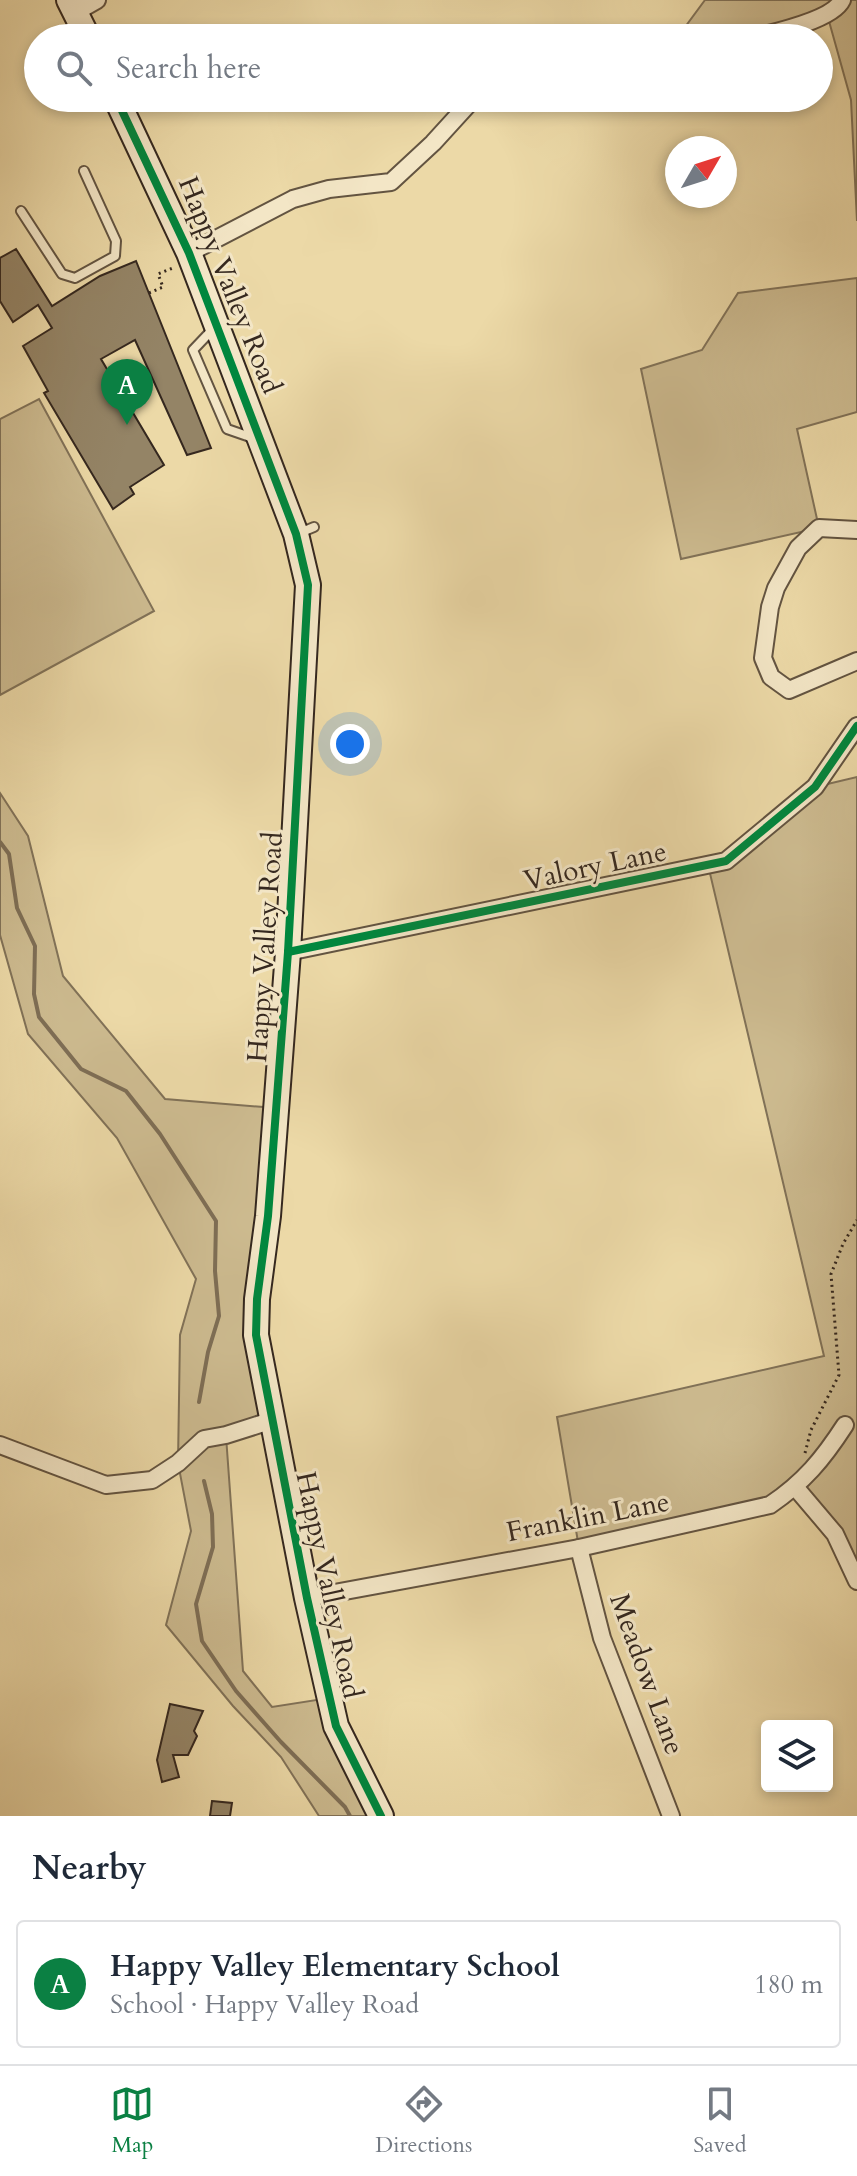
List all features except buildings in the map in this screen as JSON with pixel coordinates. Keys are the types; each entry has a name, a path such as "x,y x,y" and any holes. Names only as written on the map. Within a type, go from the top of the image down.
{"street":[{"path":"800,24 827,13 839,6 842,0"},
{"path":"81,4 85,24"},
{"name":"Happy Valley Road","path":"123,112 190,257 261,441 305,531 308,585 288,952 256,1335 307,1598 336,1726 381,1816"},
{"path":"190,257 293,199 329,189 391,182 461,112"},
{"path":"857,530 819,528 798,548 776,588 770,607 763,658 771,677 789,690 857,661"},
{"name":"Valory Lane","path":"288,952 726,861 815,787 857,726"},
{"path":"0,1445 106,1485 152,1480 178,1463 204,1439 273,1420"},
{"name":"Franklin Lane","path":"307,1598 579,1548 770,1505 796,1488 827,1453 845,1425"},
{"path":"796,1488 835,1534 857,1581"},
{"name":"Meadow Lane","path":"579,1548 602,1638 671,1816"}],"lane":[{"path":"21,211 62,274 75,278 115,256 116,241 84,171"}],"path":[{"path":"149,293 163,287 158,274 190,257"},
{"path":"804,1459 811,1430 839,1375 831,1274 857,1220"}],"shaded area":[{"path":"705,0 857,0 857,221 851,100 833,36 833,24 830,24 827,14 796,24 687,24"},
{"path":"857,278 857,412 797,429 819,528 681,559 641,369 702,350 738,293"},
{"path":"39,399 154,611 0,695 0,419"},
{"path":"857,777 857,1581 796,1488 770,1505 579,1548 557,1417 824,1356 708,865 815,787"},
{"path":"0,793 28,836 63,976 165,1099 276,1108 257,1299 273,1420 226,1436 243,1671 272,1707 329,1698 381,1816 319,1816 281,1757 233,1706 166,1625 191,1531 178,1463 180,1335 196,1279 117,1138 28,1034 0,935"}],"waterway":[{"path":"0,842 9,854 17,908 35,946 34,994 39,1017 81,1069 126,1091 160,1134 216,1221 215,1271 219,1316 208,1352 199,1402"},
{"path":"204,1481 212,1514 213,1547 196,1604 202,1641 236,1691 350,1816"}],"cycle path":[{"path":"123,112 189,253 296,534 308,585 288,952 256,1335 307,1598 336,1726 381,1816"},
{"path":"288,952 726,861 815,787 857,726"}],"place":[{"name":"Happy Valley Elementary School","path":"127,425"}]}
